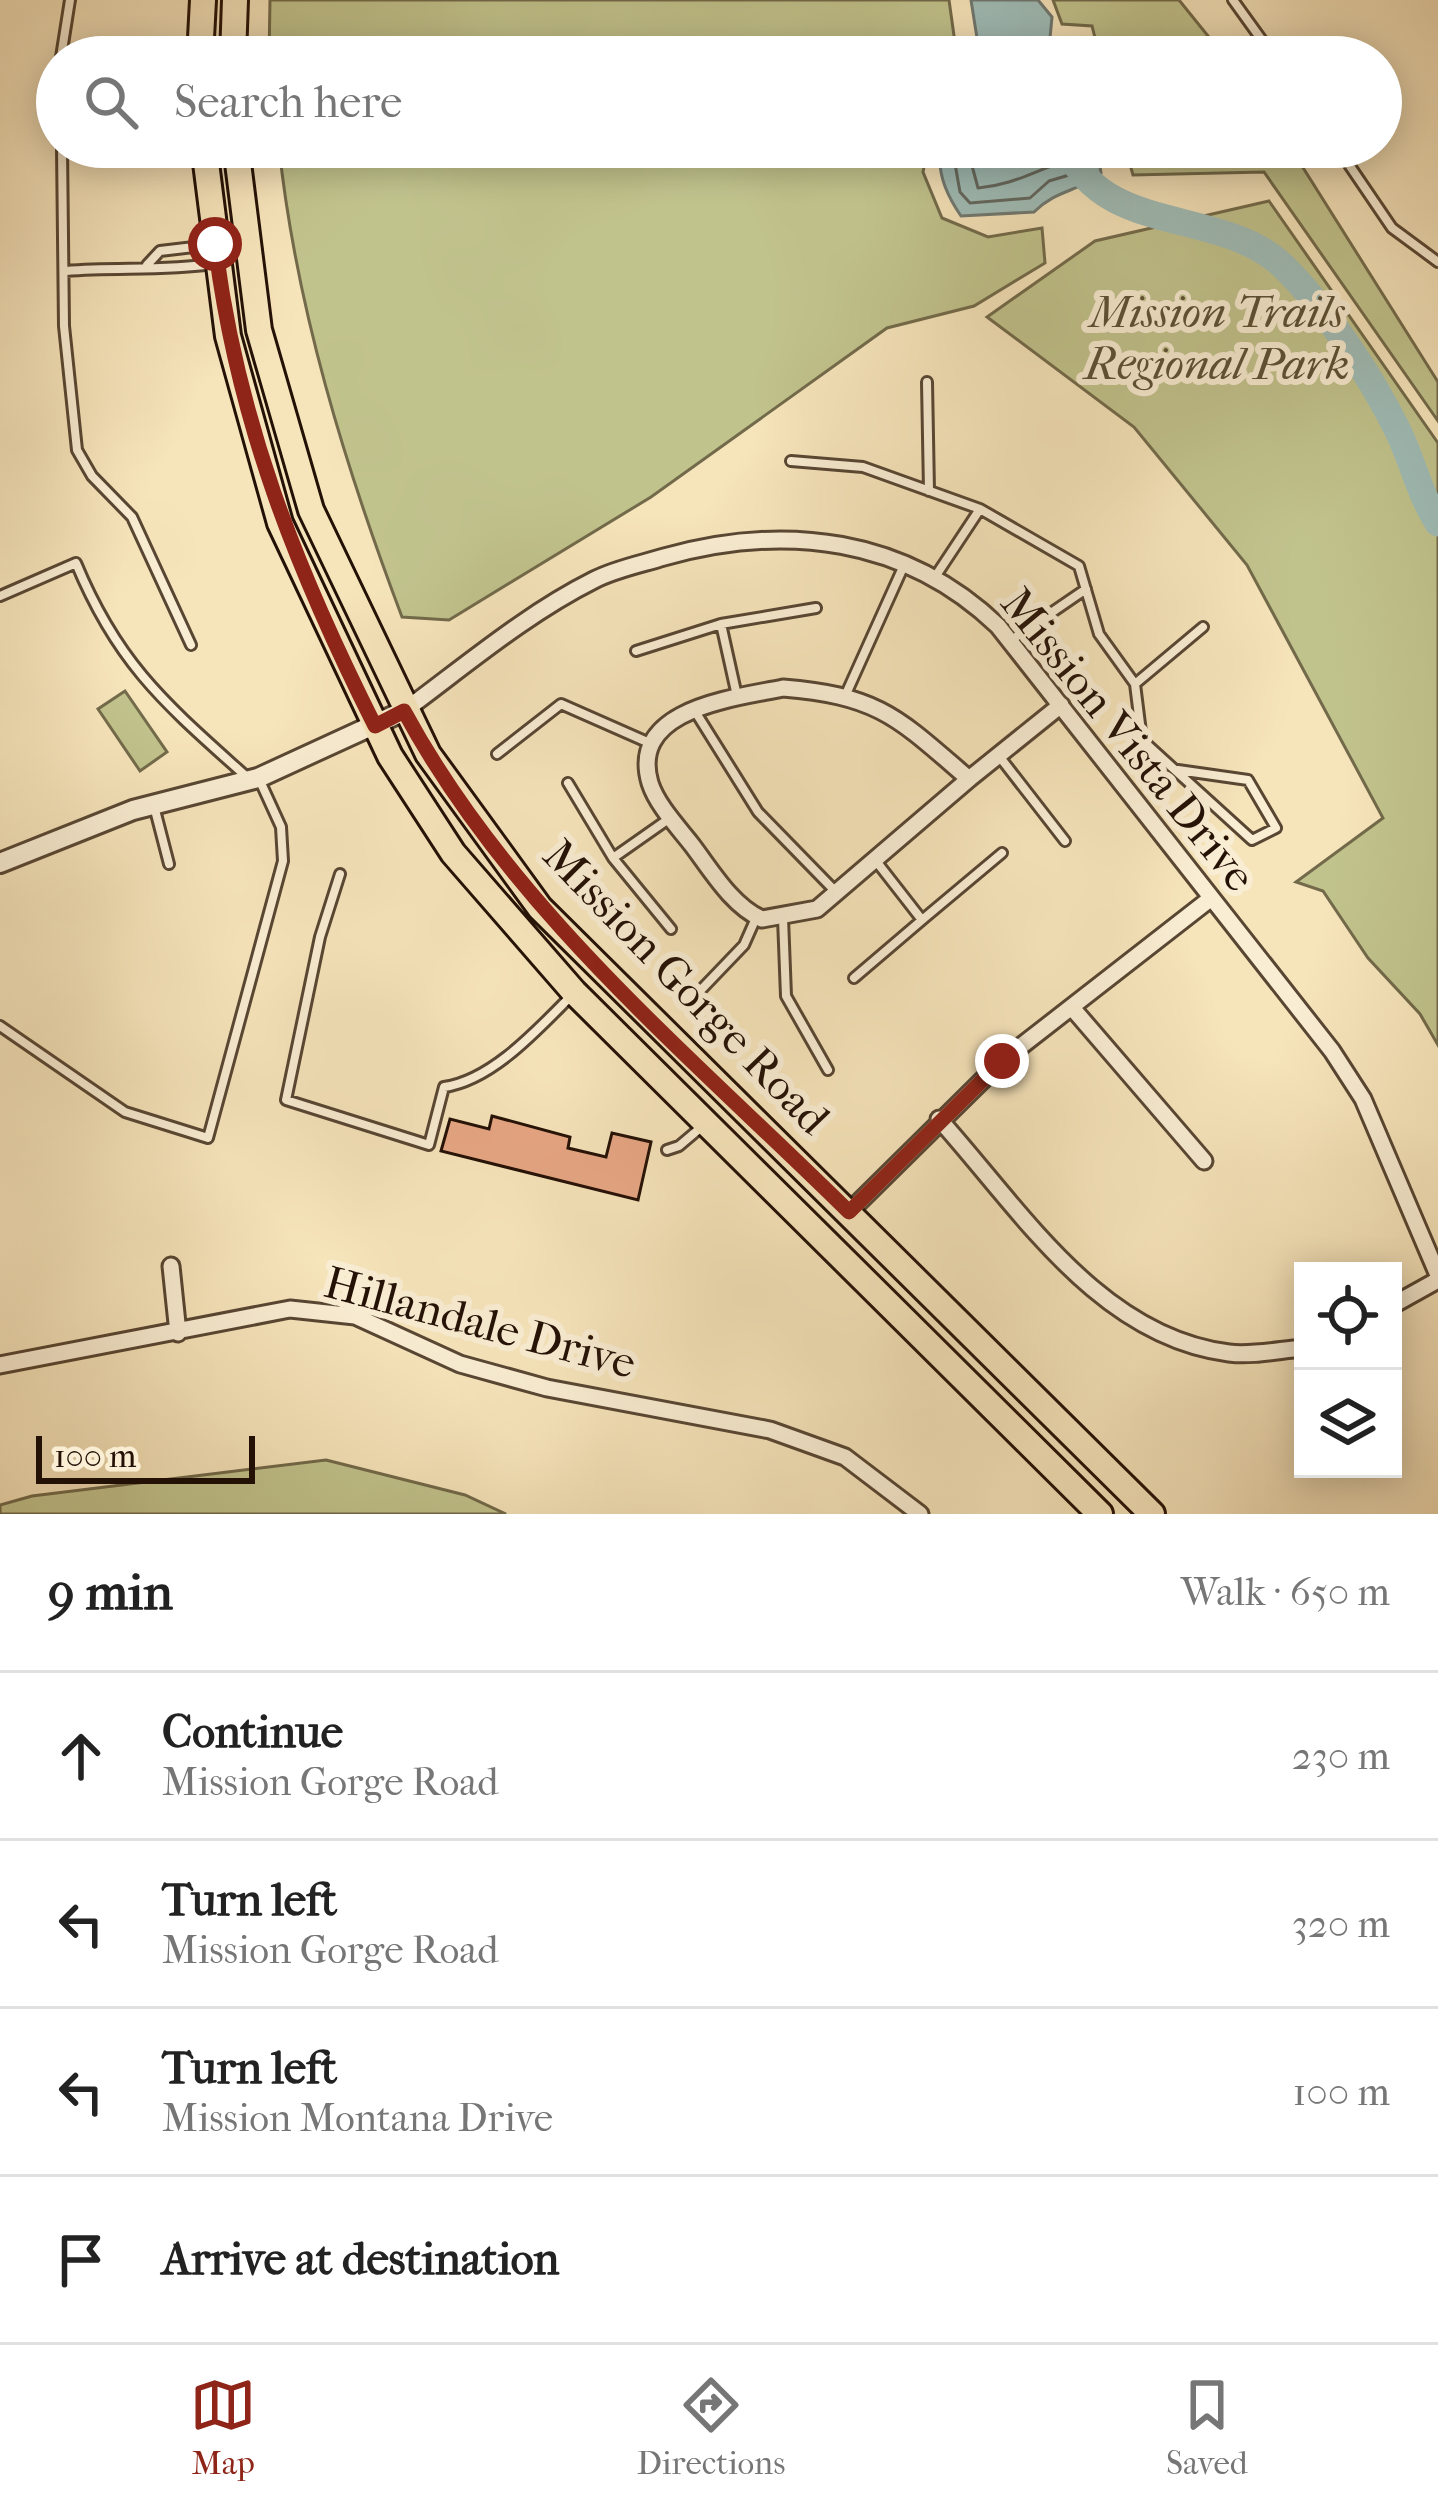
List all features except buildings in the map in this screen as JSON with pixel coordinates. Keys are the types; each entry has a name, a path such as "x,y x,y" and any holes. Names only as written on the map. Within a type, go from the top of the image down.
{"main road":[{"path":"201,36 202,0"},
{"path":"234,36 235,0"},
{"name":"Mission Gorge Road","path":"206,168 228,336 280,523 375,726 453,853 574,992 1100,1514"},
{"name":"Mission Gorge Road","path":"239,168 259,330 311,510 428,754 539,908 1152,1514"}],"street":[{"name":"Mission Vista Drive","path":"404,711 563,597 636,565 710,544 788,539 831,541 906,561 974,603 1010,641 1363,1099 1438,1278"},
{"path":"969,779 888,710 846,694 783,688 692,707 665,727 655,745 650,783 718,880 757,917 783,918 817,909 1061,705"},
{"path":"0,863 154,805 254,779 404,711"},
{"path":"849,1212 1002,1061 1074,1010 1210,899"},
{"path":"1074,1010 1204,1161"},
{"path":"939,1119 1103,1302 1169,1340 1232,1354 1294,1349"},
{"path":"171,1266 178,1333"},
{"path":"1402,1300 1438,1278"},
{"name":"Hillandale Drive","path":"0,1366 290,1309 355,1316 460,1364 547,1388 770,1430 845,1456 920,1514"}],"lane":[{"path":"64,36 70,0"},
{"path":"1232,0 1259,36"},
{"path":"63,168 64,326 77,450 92,476 132,517 191,645"},
{"path":"1351,168 1392,228 1438,262"},
{"path":"147,265 160,251 216,254"},
{"path":"67,271 147,265 164,271 216,254"},
{"path":"928,382 929,491"},
{"path":"791,461 862,467 980,509 1079,566 1100,634 1136,684 1142,740 1252,840 1276,828 1248,780 1178,770"},
{"path":"935,577 980,509"},
{"path":"846,694 906,561"},
{"path":"0,596 76,563 99,618 128,663 166,706 254,779 281,827 284,861 208,1138 125,1112 0,1026"},
{"path":"1010,641 1086,589"},
{"path":"637,651 721,624 815,608"},
{"path":"721,624 737,698"},
{"path":"1136,684 1203,627"},
{"path":"497,754 561,704 655,745"},
{"path":"692,707 758,812 836,892"},
{"path":"998,755 1065,841"},
{"path":"568,784 613,858 671,929"},
{"path":"154,805 169,864"},
{"path":"613,858 671,817"},
{"path":"854,979 1002,853"},
{"path":"875,860 922,920"},
{"path":"340,874 324,921 286,1100 429,1145 444,1088 468,1084 536,1032 574,992"},
{"path":"698,993 743,945 757,917"},
{"path":"783,918 786,996 827,1070"},
{"path":"667,1150 680,1146 706,1123"}],"green space":[{"path":"270,0 949,0 954,36 269,36"},
{"path":"1053,0 1179,0 1208,36 1095,36 1092,26 1062,24"},
{"path":"282,168 924,168 942,218 988,237 1042,228 1045,263 974,306 887,328 651,497 449,620 402,617 326,385"},
{"path":"1131,168 1303,168 1438,382 1438,421 1264,172 1133,175"},
{"name":"Mission Trails Regional Park","path":"1269,201 1438,443 1438,1045 1420,1014 1368,958 1323,891 1296,882 1383,818 1247,565 1134,427 987,317 1095,241"},
{"path":"125,691 167,752 140,771 98,709"},
{"path":"326,1460 465,1495 506,1514 0,1514 0,1505 32,1496"}],"water":[{"path":"971,0 1038,0 1052,17 1050,36 977,36"},
{"path":"940,168 1100,168 1101,173 1034,212 961,216"}],"waterway":[{"path":"1080,168 1107,195 1134,208 1228,235 1283,266 1331,322 1375,389 1438,523"}],"route":[{"path":"215,244 228,336 280,523 358,692 375,726 404,711 482,833 539,908 849,1212 1002,1061"}]}
